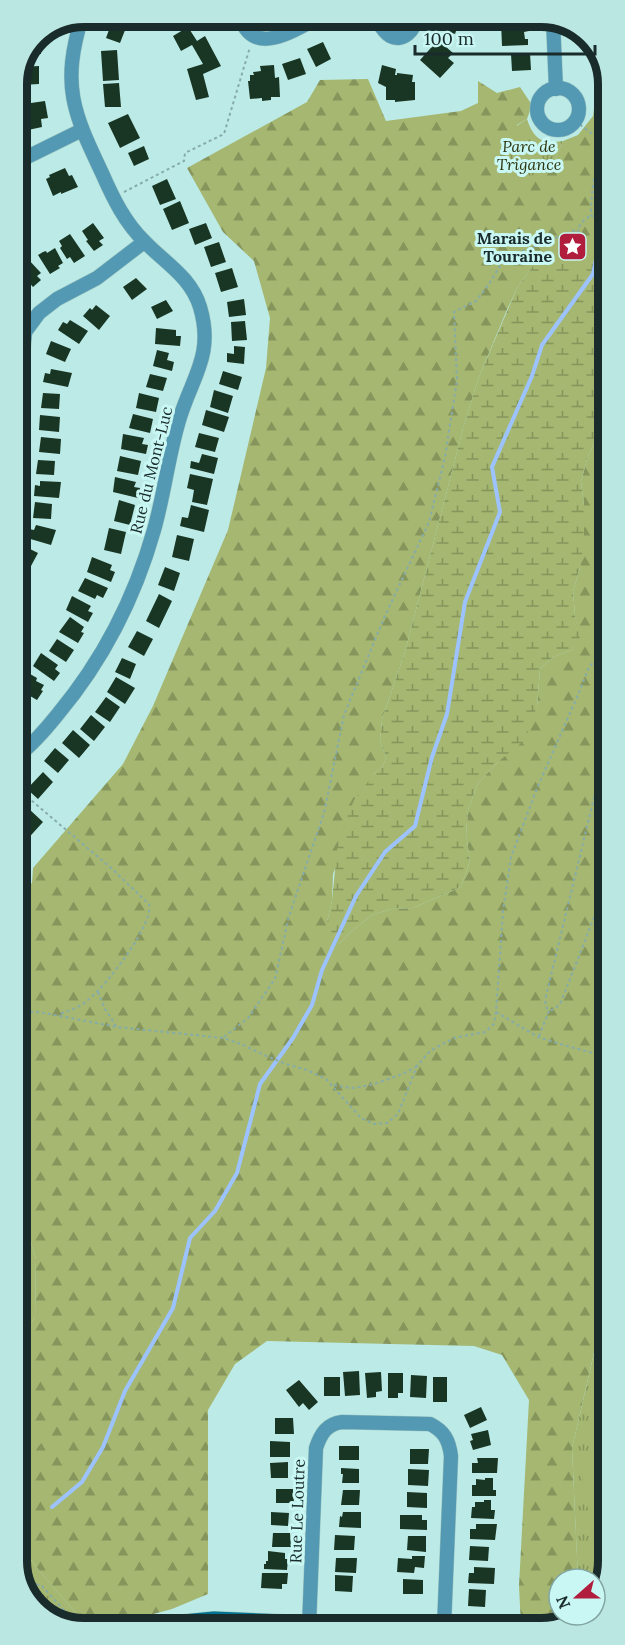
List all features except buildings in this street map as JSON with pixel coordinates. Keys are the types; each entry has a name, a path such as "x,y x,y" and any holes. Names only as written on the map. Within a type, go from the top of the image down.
{"street":[{"name":"Rue du Mont-Luc","path":"27,747 68,702 106,646 124,610 151,539 179,420 205,346 204,325 195,294 181,274 144,242 132,227 113,198 82,130 73,98 71,68 79,27"},
{"path":"243,27 253,35 264,39 276,38 299,27"},
{"path":"381,27 392,38 406,36 414,27"},
{"path":"553,28 556,89"},
{"path":"563,89 574,96 579,109 575,121 570,126 558,130 544,125 538,113 540,100 544,94 563,89"},
{"path":"27,157 82,130"},
{"path":"27,331 39,313 57,298 97,278 144,242"},
{"name":"Rue Le Loutre","path":"310,1618 316,1448 323,1432 335,1423 342,1422 423,1423 437,1428 448,1439 450,1447 444,1618"}],"path":[{"path":"113,198 184,160 185,153 224,134 253,35"},
{"path":"575,121 598,138"},
{"path":"579,245 578,229 581,223 591,215 592,193 598,161"},
{"path":"591,215 598,222"},
{"path":"223,1038 248,1018 275,979 289,916 324,813 344,715 384,618 429,522 445,457 457,380 454,312 476,301 505,258 578,229"},
{"path":"27,1013 39,1012 117,1027 223,1038 286,1064 318,1074 332,1085 361,1118 371,1124 391,1121 398,1114 417,1066 430,1051 449,1040 490,1029 494,1024 503,911 511,857 538,786 589,667 598,659"},
{"path":"549,1011 544,1003 598,781"},
{"path":"27,797 111,868 150,907 146,921 127,957 98,992 79,1007 57,1015"},
{"path":"549,1011 557,1008 561,1002 598,907"},
{"path":"98,992 105,1009 117,1027"},
{"path":"538,1037 549,1011"},
{"path":"496,1012 538,1037 598,1055"},
{"path":"332,1085 351,1088 364,1086 393,1078 417,1066"},
{"path":"31,1583 42,1586 69,1616"}],"green space":[{"path":"368,79 386,121 461,111 478,103 478,81 497,93 520,87 532,105 527,119 517,125 553,164 563,141 578,135 593,116 598,80 598,282 532,267 517,288 506,312 479,377 464,425 405,652 382,719 380,741 386,757 383,766 374,774 333,874 332,900 327,922 339,944 372,915 391,909 413,908 461,887 470,861 466,834 468,810 478,783 498,762 537,706 540,669 553,657 572,650 579,637 573,591 580,568 584,505 581,482 598,432 598,1335 572,1448 577,1567 547,1567 547,1618 521,1618 519,1586 529,1400 502,1355 474,1346 267,1341 235,1364 208,1410 208,1594 172,1609 139,1618 80,1618 27,1554 27,1461 41,1442 27,1427 27,1330 35,1317 36,1259 27,1230 27,886 32,883 33,868 123,764 153,706 228,530 266,368 270,318 254,261 223,232 187,168 307,102 320,80"},
{"name":"Parc de Trigance","path":"527,119 532,131 539,139 549,142 563,141 553,164 521,182 506,167 518,125"},
{"path":"555,254 589,255 598,265 598,432 581,482 584,539 580,568 573,591 580,637 572,650 553,657 540,669 537,706 525,740 498,762 478,783 468,810 466,834 470,861 461,887 413,908 391,909 372,915 339,944 329,940 327,922 332,900 338,841 354,800 383,766 386,757 380,741 382,719 405,652 464,425 479,377 517,288 532,267"},
{"path":"27,1230 36,1259 35,1317 27,1330"},
{"path":"598,1336 598,1561 597,1567 577,1567 572,1448"},
{"path":"27,1427 42,1442 27,1462"},
{"path":"27,1431 39,1443 27,1456"},
{"path":"598,1466 598,1561 598,1565 581,1469"},
{"path":"27,1554 80,1618 62,1614 46,1604 39,1596 31,1583 27,1568"}],"waterway":[{"path":"52,1507 82,1482 103,1447 125,1391 173,1308 190,1238 215,1211 237,1173 260,1084 293,1038 312,1005 322,970 356,896 385,852 415,826 432,757 447,714 465,602 500,512 492,467 532,376 542,345 593,274 598,250"}],"place":[{"name":"Marais de Touraine","path":"573,247"}]}
